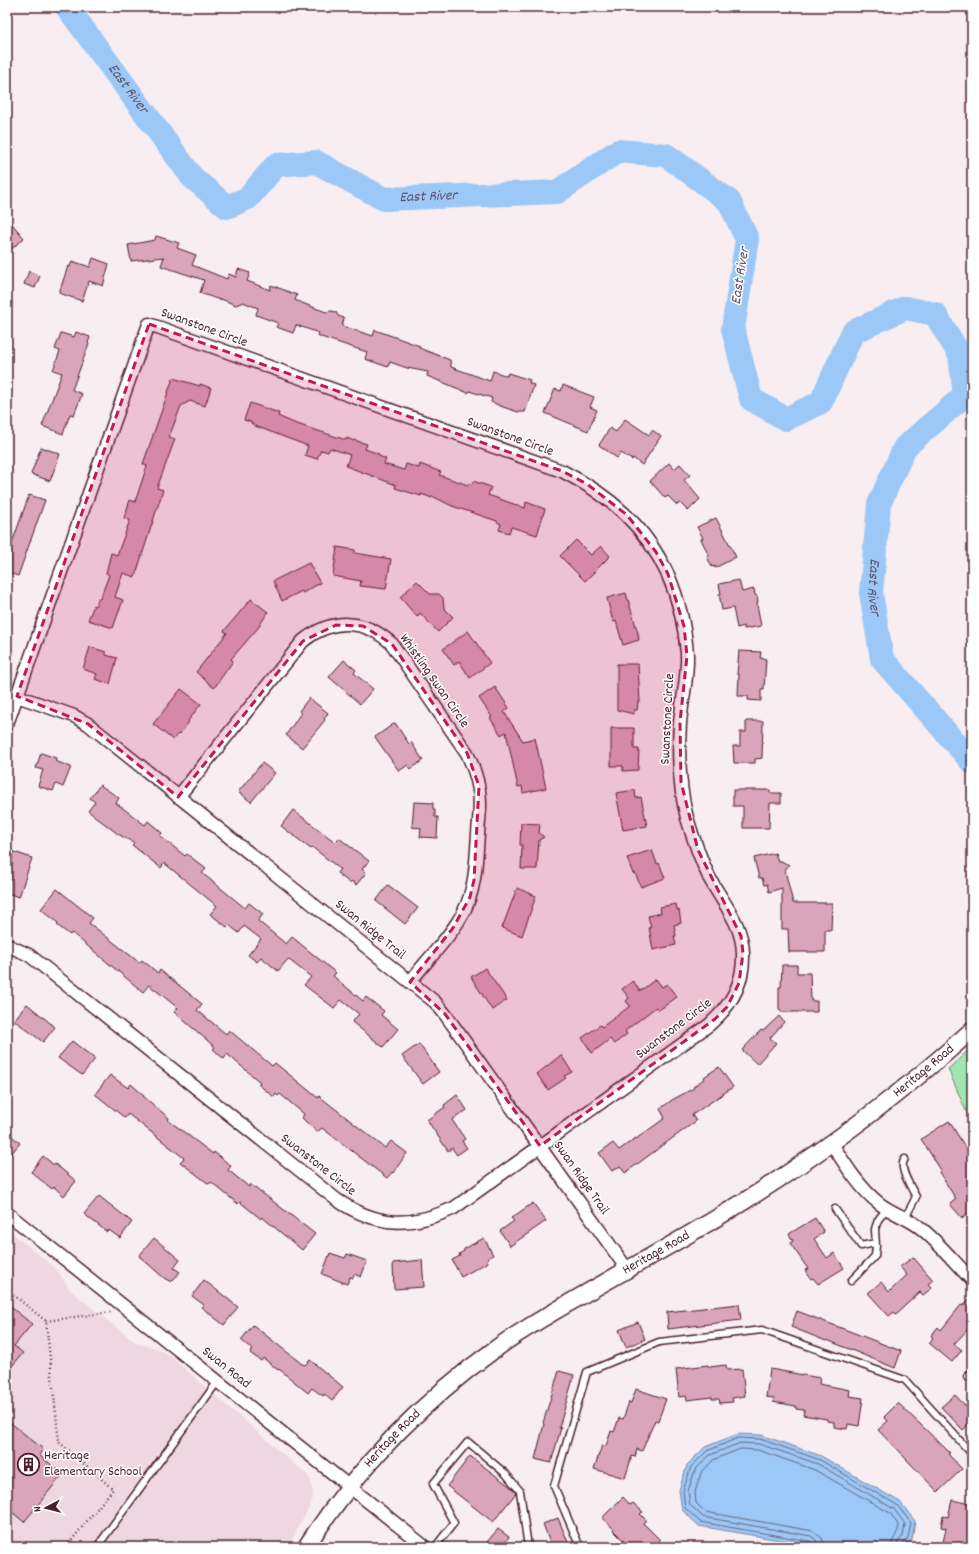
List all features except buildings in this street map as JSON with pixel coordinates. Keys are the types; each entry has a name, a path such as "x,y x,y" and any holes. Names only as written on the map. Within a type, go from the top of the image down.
{"main road":[{"name":"Heritage Road","path":"306,1547 350,1486 389,1441 418,1411 456,1379 495,1349 536,1322 742,1202 832,1144 910,1084 972,1030"}],"street":[{"name":"Swanstone Circle","path":"7,724 149,324 562,471 587,484 608,499 632,521 656,552 668,574 677,598 684,626 687,656 685,690 680,722 679,752 681,782 687,817 698,850 710,878 734,920 741,936 743,953 742,971 734,995 716,1019 454,1208 438,1216 403,1222 386,1221 368,1217 352,1210 337,1200 29,954 7,945"},
{"name":"Whistling Swan Circle","path":"178,797 303,642 312,634 325,628 348,624 363,626 382,636 392,644 467,754 474,769 479,786 480,804 474,880 470,898 463,913 453,928 410,982"},
{"name":"Swan Ridge Trail","path":"17,696 74,716 88,724 435,1002 627,1269"},
{"path":"832,1144 866,1191 878,1203 906,1218 927,1233 972,1280"},
{"name":"Swan Road","path":"7,1213 425,1547"}],"lane":[{"path":"905,1159 902,1164 903,1171 916,1197 906,1218"},
{"path":"834,1208 861,1246 876,1243"},
{"path":"851,1281 873,1260 876,1251 874,1233 876,1224 887,1208"},
{"path":"580,1547 554,1486 587,1372 659,1342 762,1330 905,1380 972,1454"},
{"path":"97,1547 218,1381"},
{"path":"435,1547 454,1523 433,1484 468,1442 506,1474 520,1491 528,1547"}],"path":[{"path":"7,1290 46,1321 59,1442 113,1489 66,1547"},
{"path":"46,1321 129,1310"}],"highlighted area":[{"path":"149,324 562,471 587,484 627,515 656,552 668,574 684,626 687,656 680,722 681,782 698,850 741,936 743,953 739,983 727,1007 715,1019 540,1146 445,1014 410,982 453,928 470,897 474,880 479,786 467,753 392,644 363,626 336,625 303,641 178,797 88,724 17,696"}],"shaded area":[{"path":"7,1229 54,1267 70,1290 131,1339 139,1344 156,1348 169,1355 307,1475 311,1481 313,1495 310,1506 288,1547 7,1547"}],"green space":[{"path":"972,1047 972,1125 948,1069"}],"water":[{"path":"738,1434 761,1435 821,1456 900,1502 915,1521 912,1540 905,1547 820,1547 699,1526 682,1510 679,1490 687,1465 705,1447"}],"waterway":[{"name":"East River","path":"67,7 192,177 227,207 248,198 276,165 316,162 384,199 557,192 618,151 666,155 729,201 747,239 733,329 751,399 786,419 821,402 853,332 905,308 935,314 960,355 965,395 905,447 879,504 871,593 882,659 972,762"}],"place":[{"name":"Heritage Elementary School","path":"29,1464"}]}
